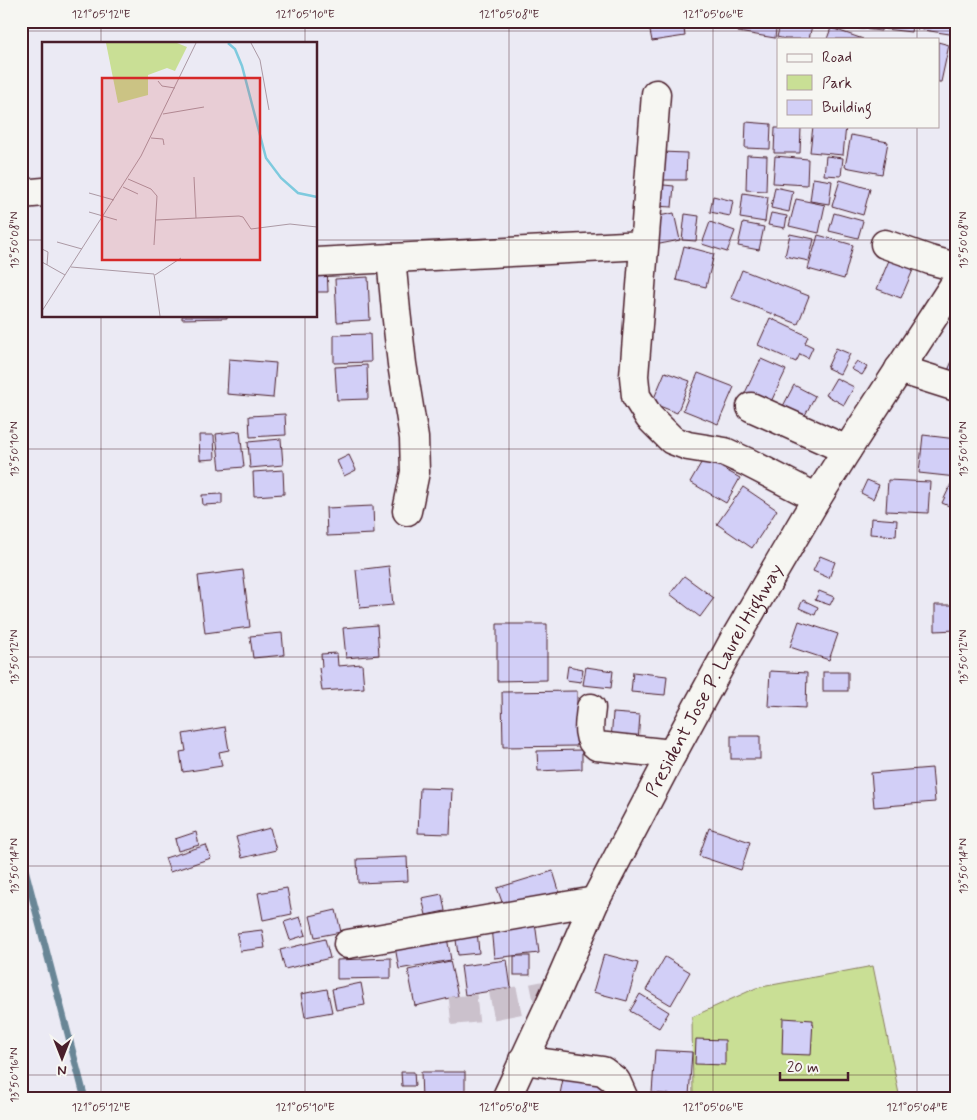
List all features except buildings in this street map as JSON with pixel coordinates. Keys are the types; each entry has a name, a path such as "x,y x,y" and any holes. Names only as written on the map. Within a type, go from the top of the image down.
{"main road":[{"path":"656,94 634,376 636,396 649,417 672,440 688,446 725,452 817,498"},
{"path":"21,194 42,192"},
{"path":"318,262 644,244"},
{"path":"885,244 956,267"},
{"path":"391,258 402,364 414,438 415,472 407,511"},
{"name":"President Jose P. Laurel Highway","path":"506,1099 595,901 734,640 817,498 956,282"},
{"path":"899,369 956,387"},
{"path":"751,407 847,450"},
{"path":"591,708 589,737 592,743 597,746 672,754"},
{"path":"348,944 595,901"},
{"path":"523,1060 603,1071 616,1081 624,1099"}],"green space":[{"path":"873,966 900,1099 693,1099 692,1017 756,988"}],"waterway":[{"path":"21,854 85,1099"}],"tunnel":[{"path":"450,1011 480,1008 555,993"}]}
